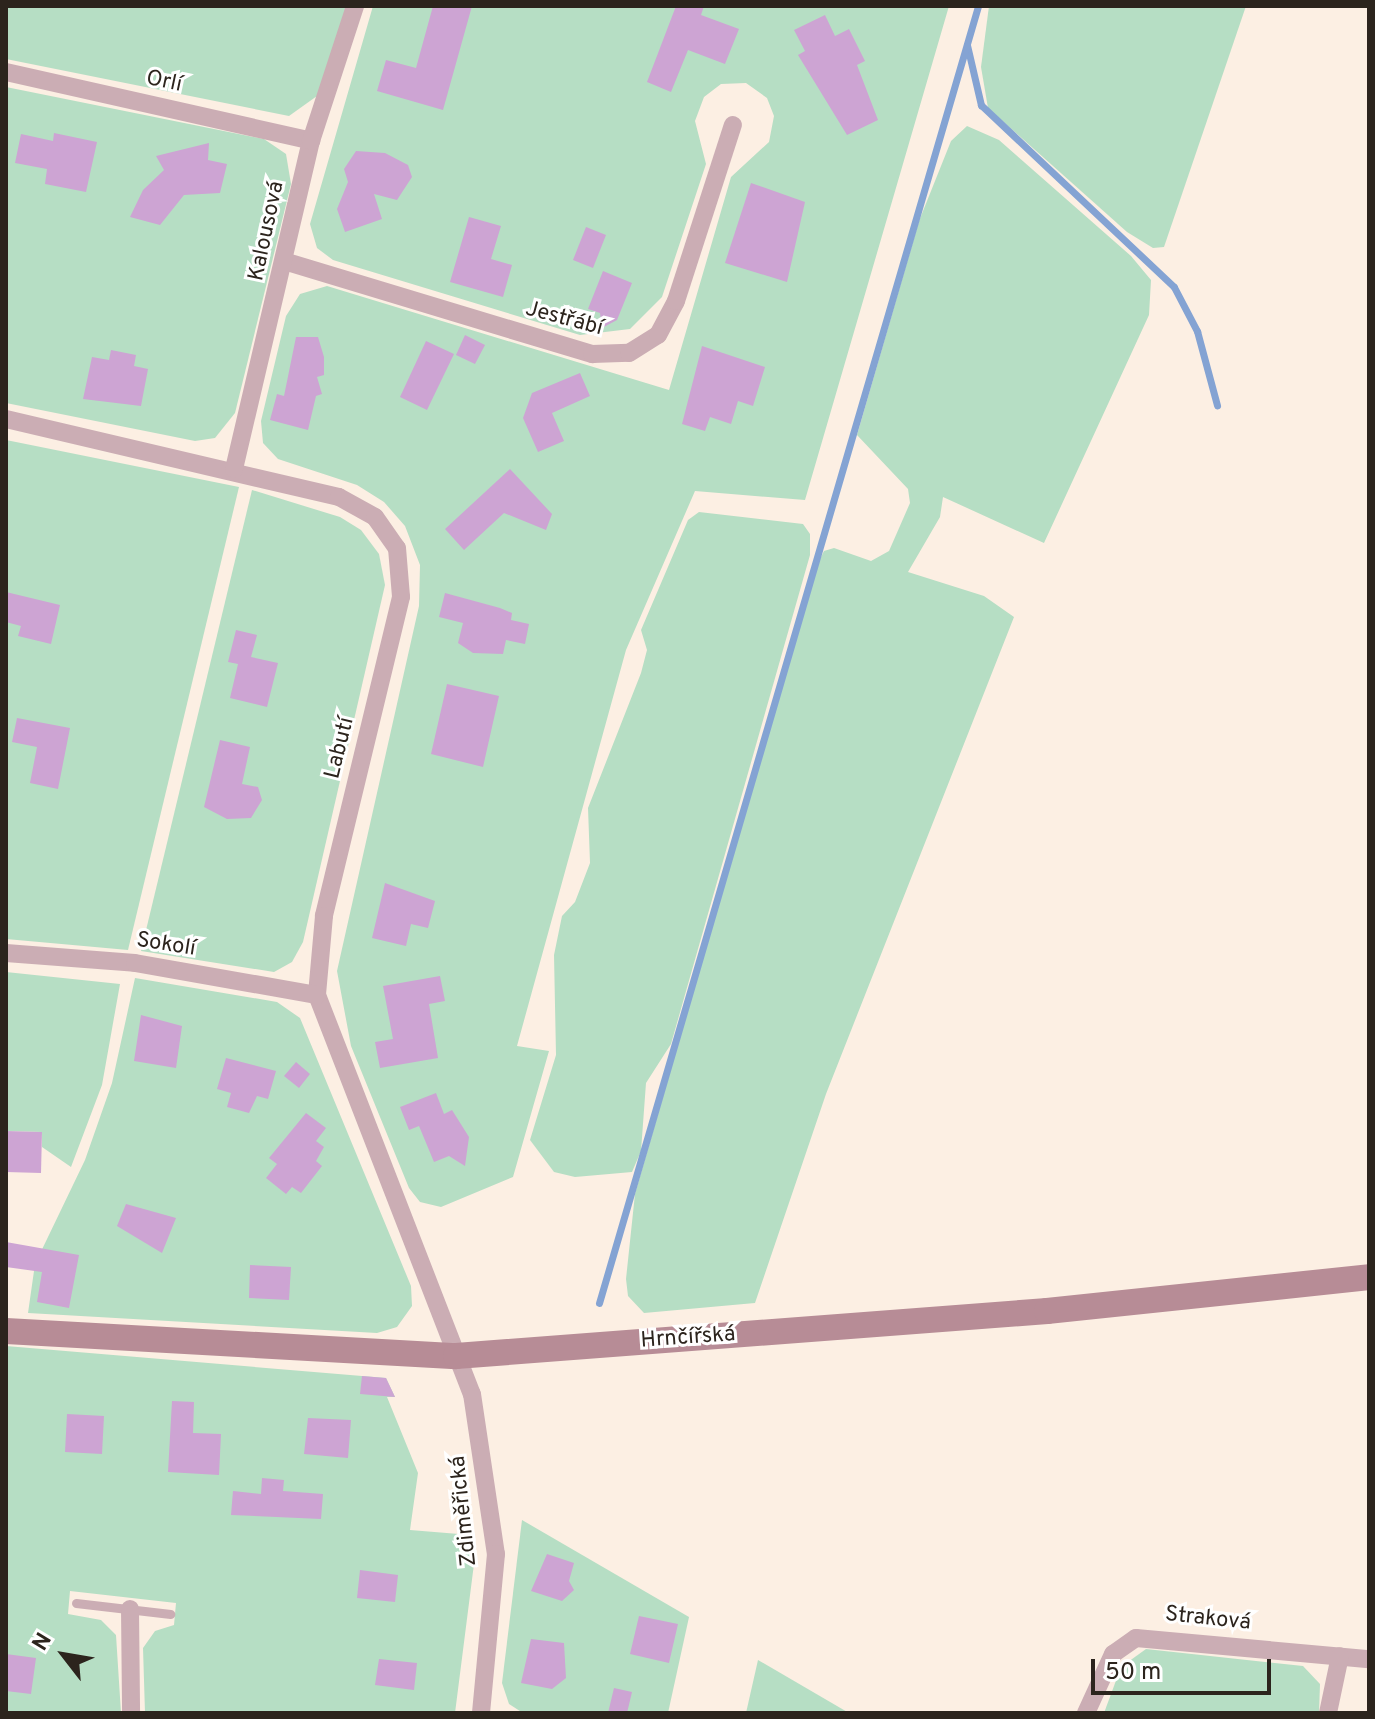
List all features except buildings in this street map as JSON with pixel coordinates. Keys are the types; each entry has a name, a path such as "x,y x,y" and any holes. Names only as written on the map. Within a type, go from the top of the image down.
{"street":[{"name":"Kalousová","path":"234,469 287,262 311,141 355,6"},
{"name":"Orlí","path":"6,72 311,141"},
{"name":"Jestřábí","path":"287,262 592,354 629,353 658,335 676,301 733,125"},
{"name":"Labutí","path":"6,419 234,469 358,505 388,533 403,572 324,916 317,995 456,1356"},
{"name":"Sokolí","path":"6,953 135,963 317,995"},
{"name":"Hrnčířská","path":"6,1331 456,1356 1047,1311 1369,1277"},
{"name":"Zdiměřická","path":"456,1356 472,1394 496,1554 486,1712"},
{"path":"130,1609 131,1713"},
{"name":"Straková","path":"1086,1713 1113,1654 1136,1638 1369,1659"},
{"path":"1328,1713 1340,1656"}],"lane":[{"path":"76,1603 170,1614"}],"green space":[{"path":"6,6 347,6 317,96 289,116 6,59"},
{"path":"373,6 949,6 805,500 695,491 626,650 517,1046 549,1051 513,1177 441,1207 420,1202 409,1188 351,1046 337,971 419,606 420,565 405,526 384,502 357,485 278,459 263,443 261,421 286,316 300,294 327,286 669,390 731,177 769,142 774,116 767,98 746,83 721,84 704,97 695,121 706,164 662,297 630,329 580,335 333,260 317,248 310,224"},
{"path":"989,6 1246,6 1164,247 1153,248 1127,232 988,108 981,67"},
{"path":"6,87 264,139 286,154 291,184 235,413 215,438 195,441 6,403"},
{"path":"967,126 999,140 1131,256 1151,280 1149,315 1044,543 943,497 940,517 908,572 984,596 1014,617 826,1094 755,1303 644,1313 628,1296 626,1279 635,1194 813,573 824,551 834,548 871,561 889,551 910,503 908,489 857,435 919,221 951,141"},
{"path":"6,440 239,487 128,950 6,939"},
{"path":"252,490 340,517 361,530 379,554 385,585 303,942 292,962 274,972 141,951"},
{"path":"699,512 803,524 810,534 810,555 671,1044 646,1083 641,1151 632,1172 575,1177 554,1172 530,1140 556,1055 554,955 562,916 575,902 590,863 588,808 641,673 647,650 641,630 688,520"},
{"path":"6,972 120,984 102,1085 71,1167 42,1147 42,1132 6,1131"},
{"path":"135,978 277,1002 300,1018 411,1286 412,1306 397,1327 377,1333 28,1313 35,1264 85,1160 112,1083"},
{"path":"6,1346 386,1378 395,1397 387,1397 418,1473 410,1530 471,1535 475,1556 455,1713 145,1713 143,1648 155,1631 174,1625 176,1603 70,1591 68,1614 101,1620 116,1635 121,1713 6,1713"},
{"path":"522,1520 689,1617 668,1713 523,1713 509,1704 502,1683"},
{"path":"1146,1649 1303,1666 1320,1684 1319,1713 1104,1713 1121,1667"},
{"path":"758,1660 849,1713 746,1713"}],"waterway":[{"path":"599,1303 978,6"},
{"path":"967,45 981,105 1174,287 1197,331 1217,405"}]}
